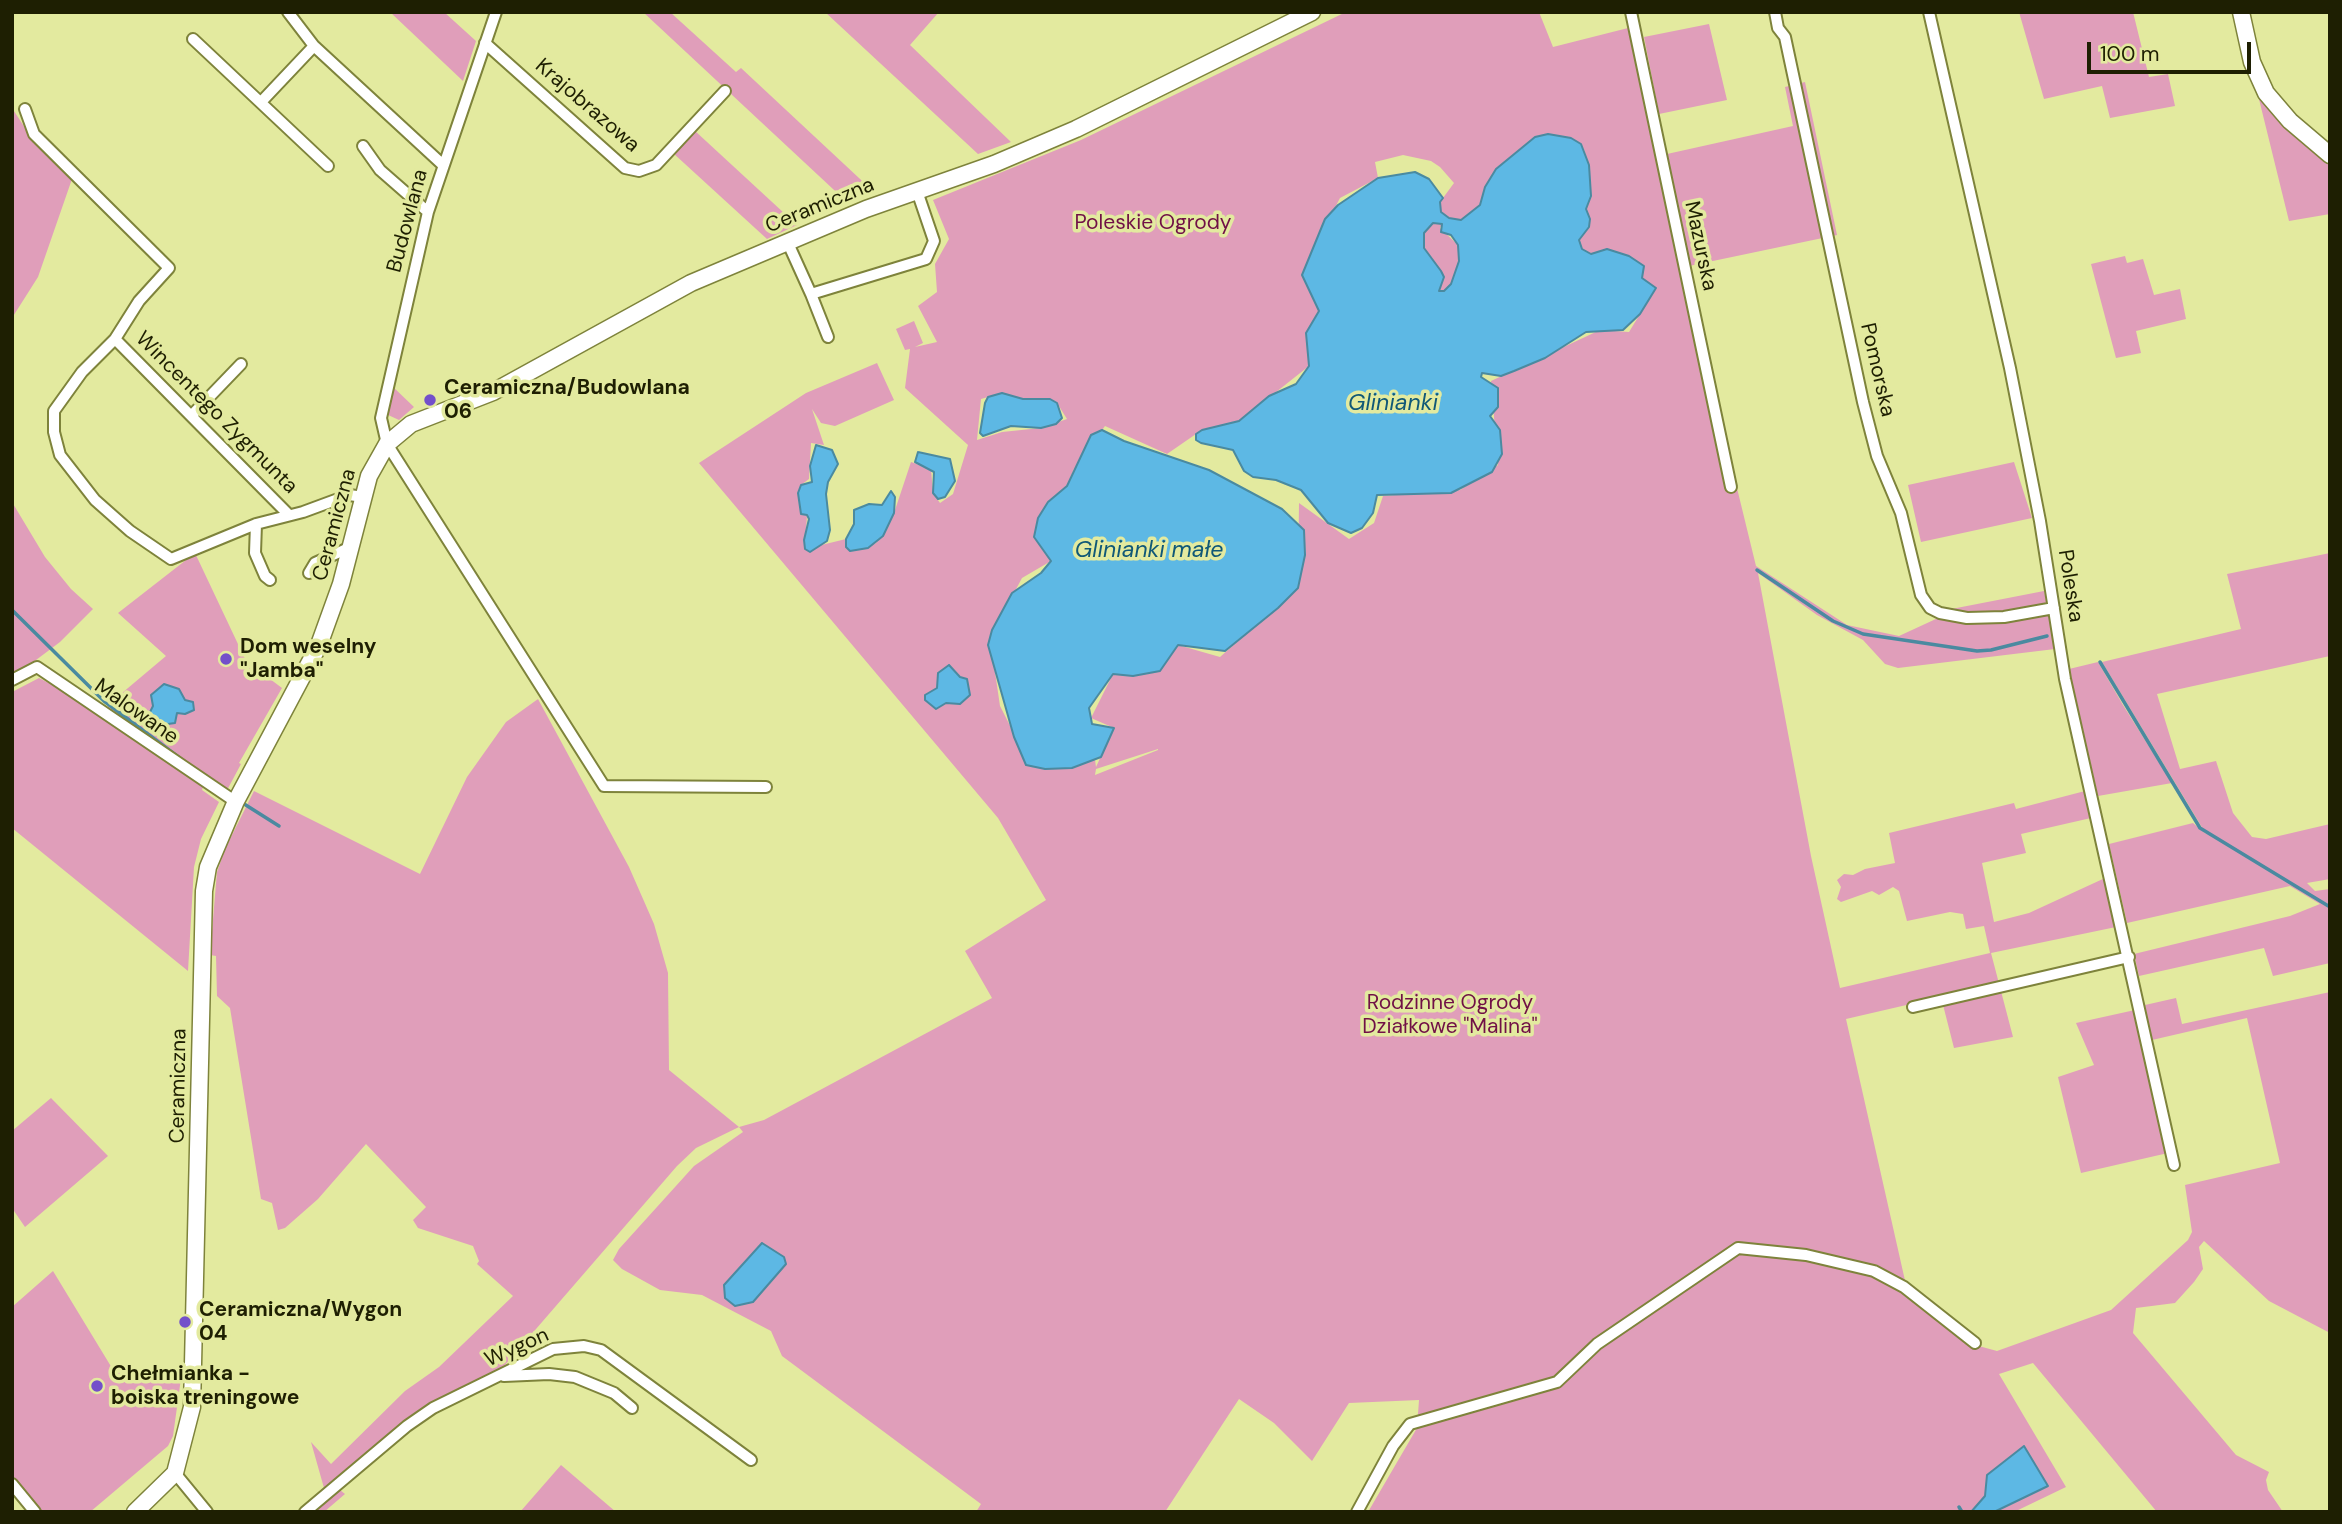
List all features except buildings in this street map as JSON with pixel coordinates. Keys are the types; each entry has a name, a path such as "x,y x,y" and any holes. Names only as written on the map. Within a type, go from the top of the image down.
{"street":[{"path":"288,12 314,46 443,165"},
{"name":"Budowlana","path":"387,444 381,418 383,406 428,212 496,12"},
{"name":"Ceramiczna","path":"135,1512 175,1473 190,1420 193,1396 204,891 214,847 319,645 351,547 373,464 387,444 411,424 493,392 691,283 787,241 1076,129 1312,12"},
{"name":"Mazurska","path":"1631,12 1731,487"},
{"name":"Pomorska","path":"1775,12 1778,28 1785,37 1863,402 1877,456 1901,513 1921,596 1930,608 1940,613 1967,618 2004,617 2054,608"},
{"name":"Poleska","path":"1929,12 2013,381 2065,679 2174,1166"},
{"path":"2241,12 2252,62 2266,93 2290,121 2330,155"},
{"path":"193,39 262,101 328,166"},
{"name":"Krajobrazowa","path":"485,43 625,168 639,171 656,166 725,91"},
{"path":"262,101 314,46"},
{"path":"25,109 34,134 169,268 139,301 115,339 82,372 54,411 54,432 60,455 95,500 130,531 171,559 256,524 349,495 364,497"},
{"path":"363,146 380,170 428,212"},
{"path":"811,294 926,259 934,241 917,191"},
{"path":"787,241 828,337"},
{"name":"Wincentego Zygmunta","path":"115,339 289,514"},
{"path":"191,415 241,365"},
{"path":"387,444 604,786 766,787"},
{"path":"256,524 255,553 265,576 270,580"},
{"path":"309,573 315,563 351,547"},
{"name":"Malowane","path":"12,680 37,667 237,800"},
{"path":"1913,1007 2129,957"},
{"path":"1357,1512 1393,1446 1410,1424 1557,1382 1597,1343 1738,1248 1806,1255 1874,1271 1904,1287 1975,1343"},
{"name":"Wygon","path":"305,1512 407,1426 433,1408 554,1349 584,1346 601,1350 751,1460"},
{"path":"498,1376 548,1374 575,1377 614,1394 632,1408"},
{"path":"175,1473 207,1512"},
{"path":"12,1485 35,1512"}],"green space":[{"path":"390,12 444,12 476,41 463,81"},
{"path":"643,12 670,12 736,72 741,68 874,192 848,203"},
{"path":"825,12 939,12 910,45 1011,142 978,154"},
{"path":"1346,12 1539,12 1553,47 1632,27 1688,305 1686,307 1694,312 1756,566 1847,625 1899,636 1938,618 1936,612 2044,591 2055,649 1898,668 1885,664 1863,640 1817,615 1758,573 1811,856 1840,988 1990,953 1984,926 1966,929 1963,914 1950,912 1907,921 1899,891 1893,887 1879,895 1872,891 1841,902 1837,899 1841,887 1837,880 1844,874 1853,875 1865,869 1895,863 1889,833 2014,803 2016,809 2085,791 2091,818 2021,834 2026,853 1982,863 1994,922 2029,913 2105,878 2116,927 1991,953 2013,1037 1954,1048 1941,997 1846,1019 1906,1285 1975,1345 1997,1351 2111,1310 2188,1240 2192,1232 2185,1185 2280,1163 2247,1018 2152,1040 2145,1005 2176,998 2182,1024 2330,992 2330,1333 2269,1301 2204,1241 2199,1247 2203,1269 2175,1303 2136,1308 2133,1333 2236,1455 2269,1472 2266,1480 2268,1490 2283,1512 2157,1512 2033,1363 1999,1374 2066,1487 2014,1512 1368,1512 1417,1428 1419,1400 1349,1403 1312,1461 1274,1423 1239,1399 1165,1512 976,1512 981,1504 782,1356 771,1331 702,1295 660,1290 622,1269 613,1260 619,1249 694,1166 743,1132 739,1127 764,1120 992,998 965,951 1046,900 998,818 699,463 806,393 877,363 894,400 835,426 821,423 812,409 824,445 811,443 809,479 801,485 801,514 807,515 805,549 846,539 851,551 876,543 894,513 911,462 931,469 933,493 940,503 953,494 968,445 905,388 910,349 905,350 896,329 914,321 923,343 915,347 937,342 918,306 937,292 935,264 949,239 933,200 1081,140","holes":["1535,137 1581,144 1585,152 1591,196 1586,209 1585,231 1579,240 1582,249 1591,255 1607,249 1629,256 1642,278 1656,288 1629,332 1600,330 1491,381 1498,465 1460,490 1383,496 1374,523 1349,539 1299,503 1298,588 1220,657 1178,645 1113,674 1091,718 1114,728 1096,767 1095,760 1060,768 1030,765 1000,706 990,638 1022,578 1051,561 1067,486 1074,469 1105,426 1167,454 1196,434 1232,427 1309,366 1306,333 1319,311 1313,250 1340,198 1378,178 1375,162 1403,155 1431,161 1440,167 1454,183 1440,202 1441,212 1449,218 1461,220 1480,205 1485,187","988,397 1057,403 1067,419 1041,428 1002,432 977,440 981,399","1158,749 1095,775 1096,769"]},
{"path":"2019,12 2133,12 2149,77 2168,74 2175,106 2110,118 2102,86 2044,99"},
{"path":"1709,24 1727,100 1659,114 1644,37"},
{"path":"1805,82 1837,235 1689,266 1667,154 1793,126 1785,87"},
{"path":"2257,91 2330,160 2330,214 2289,221"},
{"path":"12,108 29,134 72,179 38,277 12,318"},
{"path":"694,130 797,225 767,239 673,153"},
{"path":"1433,223 1442,224 1440,228 1458,245 1459,261 1451,284 1444,291 1439,291 1444,277 1424,248 1424,233"},
{"path":"2125,256 2127,263 2143,259 2154,295 2180,289 2186,319 2136,331 2141,353 2116,358 2091,264"},
{"path":"391,385 414,407 399,420 386,414"},
{"path":"2014,462 2032,518 1921,542 1908,485"},
{"path":"12,502 45,557 71,589 93,609 60,642 32,663 12,673"},
{"path":"195,553 246,661 282,688 239,763 241,764 225,794 106,711 109,704 166,656 118,613"},
{"path":"2330,553 2330,656 2157,694 2180,769 2216,761 2233,813 2252,837 2266,839 2330,824 2330,879 2307,883 2315,891 2330,889 2330,963 2273,976 2264,948 2139,976 2134,954 2290,916 2320,904 2290,886 2127,923 2109,844 2193,823 2206,834 2102,662 2241,629 2227,574"},
{"path":"2098,662 2172,783 2098,796 2069,669"},
{"path":"39,678 70,694 203,787 202,790 219,802 201,839 194,867 188,971 12,828 12,692"},
{"path":"538,699 629,867 654,924 668,973 669,1070 739,1127 696,1148 677,1166 504,1366 376,1449 324,1488 311,1442 331,1464 405,1391 439,1367 513,1296 477,1264 479,1261 473,1246 418,1228 413,1220 426,1207 366,1144 318,1199 285,1228 278,1230 272,1203 261,1199 230,1008 217,996 216,956 210,955 217,872 225,849 254,791 420,874 467,777 506,722"},
{"path":"2135,1010 2168,1153 2081,1173 2058,1077 2094,1065 2076,1023"},
{"path":"51,1098 108,1156 25,1227 12,1208 12,1131"},
{"name":"Chełmianka - boiska treningowe","path":"53,1271 115,1373 182,1371 173,1436 168,1446 90,1512 42,1512 12,1475 12,1307"},
{"path":"561,1465 616,1512 520,1512"},
{"path":"340,1490 345,1494 324,1512 313,1512"}],"water":[{"name":"Glinianki","path":"1548,134 1571,138 1581,144 1589,165 1591,196 1586,209 1590,219 1589,227 1579,240 1582,249 1591,254 1607,249 1629,256 1644,266 1642,278 1656,288 1640,314 1623,330 1586,332 1545,358 1514,371 1501,376 1482,373 1481,377 1498,388 1498,407 1490,416 1500,430 1502,454 1492,472 1451,493 1377,495 1373,513 1362,528 1351,533 1328,523 1301,490 1276,480 1253,477 1244,471 1233,450 1196,440 1196,434 1202,430 1239,421 1269,396 1296,384 1309,366 1306,333 1319,311 1302,275 1325,219 1338,205 1378,178 1415,172 1429,179 1443,198 1440,202 1441,212 1449,218 1461,220 1480,205 1485,187 1496,169 1535,137","holes":["1433,223 1442,224 1441,232 1451,235 1458,245 1459,261 1451,284 1444,291 1439,291 1444,277 1424,248 1424,233"]},
{"path":"1002,393 1023,399 1050,399 1057,403 1062,418 1056,424 1041,428 1011,426 983,436 980,433 985,403 988,397"},
{"name":"Glinianki małe","path":"1102,430 1124,441 1209,470 1282,509 1304,530 1305,555 1298,588 1225,651 1178,645 1160,671 1133,676 1113,674 1089,708 1092,724 1114,728 1101,757 1072,768 1045,769 1026,765 1014,737 988,645 992,630 1012,593 1041,573 1051,561 1034,537 1038,518 1048,502 1067,486 1091,435"},
{"path":"816,445 832,450 838,464 828,482 826,494 830,530 827,541 810,552 805,549 804,540 809,519 807,515 801,514 798,493 801,485 812,482 810,466"},
{"path":"918,452 950,459 955,481 945,497 938,499 933,493 934,472 915,462"},
{"path":"891,491 895,497 894,513 883,536 868,548 850,551 846,547 846,539 854,524 854,510 869,504 882,505"},
{"path":"949,665 960,677 967,679 970,695 960,704 946,703 936,709 925,700 925,695 937,688 938,673"},
{"path":"164,684 179,689 185,700 193,702 194,710 185,714 177,713 175,723 161,725 151,719 149,714 153,706 151,695"},
{"path":"762,1243 784,1257 786,1264 753,1302 735,1306 725,1298 724,1285"},
{"path":"2024,1446 2048,1486 1994,1512 1971,1512 1985,1496 1987,1475"}],"waterway":[{"path":"1757,570 1833,621 1863,634 1977,651 2047,636"},
{"path":"12,610 104,701 181,759"},
{"path":"2100,662 2200,828 2330,907"},
{"path":"241,802 279,826"},
{"path":"1959,1507 1962,1512"}],"place":[{"name":"Ceramiczna/Budowlana 06","path":"430,400"},
{"name":"Dom weselny \"Jamba\"","path":"226,659"},
{"name":"Ceramiczna/Wygon 04","path":"185,1322"},
{"name":"Chełmianka - boiska treningowe","path":"97,1386"}],"park label":[{"name":"Poleskie Ogrody","path":"1153,223"},
{"name":"Rodzinne Ogrody Działkowe \"Malina\"","path":"1450,1015"}]}
